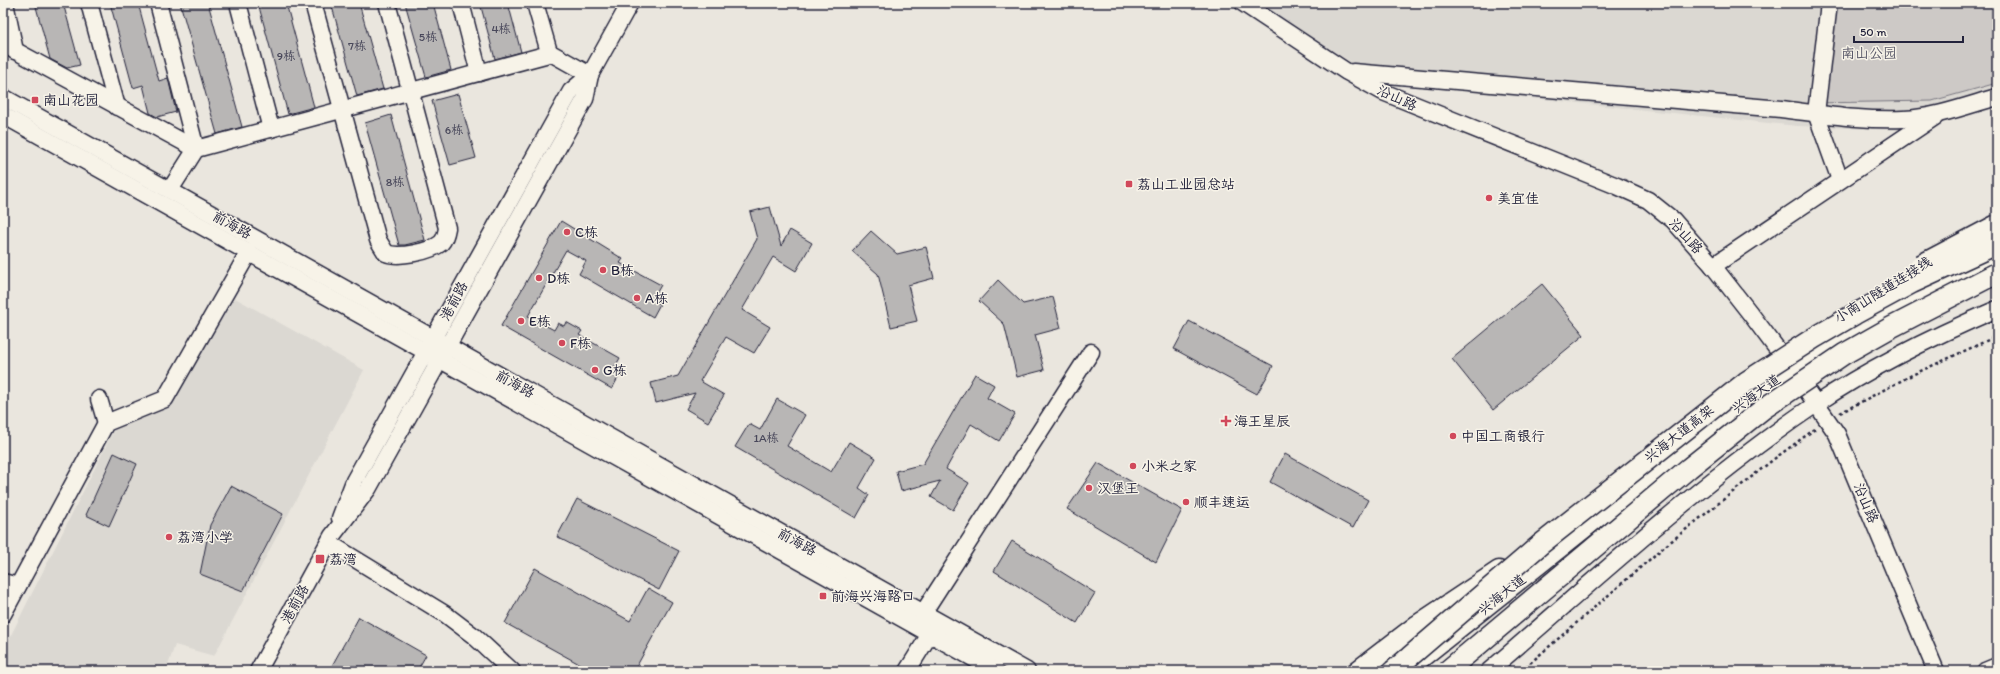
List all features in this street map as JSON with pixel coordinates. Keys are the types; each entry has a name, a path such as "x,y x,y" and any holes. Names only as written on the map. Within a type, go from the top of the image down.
{"main road":[{"name":"小南山隧道连接线","path":"1783,366 1885,286 1919,266 1997,226"},
{"name":"兴海大道高架","path":"1394,671 1541,544 1696,420 1783,366 1814,338 1906,286 1997,244"},
{"path":"1447,671 1689,468 1763,409 1807,378 1870,339 1997,273"},
{"path":"1358,671 1418,625 1541,544"}],"street":[{"path":"5,3 9,48 196,149"},
{"path":"89,3 117,107"},
{"path":"158,3 196,149"},
{"path":"238,3 271,129"},
{"path":"313,3 381,248 386,253 399,256 433,248 445,237 447,228 446,218 388,3"},
{"path":"461,3 479,73"},
{"path":"535,3 549,52 590,75"},
{"name":"港前路","path":"258,671 330,540 368,489 437,349 585,99 590,75 630,3"},
{"name":"沿山路","path":"1242,3 1347,72 1383,92 1416,107 1617,186 1648,200 1673,220 1713,266 1783,366 1816,404 1837,434 1936,671"},
{"path":"1829,3 1816,113 1840,180"},
{"path":"170,190 196,149 540,57 549,52"},
{"path":"1347,72 1852,117 1905,119 1942,112 1997,97"},
{"name":"前海路","path":"3,97 170,190 437,349 996,671"},
{"path":"1713,266 1942,112"},
{"name":"前海路","path":"3,115 249,252 437,349 923,613 1026,671"},
{"path":"3,614 10,584 106,423 165,398 249,252"},
{"name":"兴海大道","path":"1407,671 1730,414 1783,366 1835,341 1904,303 1997,258"},
{"path":"1489,671 1695,495 1816,404 1892,359 1948,331 1997,309"},
{"path":"923,613 1090,352"},
{"path":"99,399 106,423"},
{"path":"330,540 445,614 474,636 512,671"},
{"path":"907,671 930,634"},
{"path":"1985,671 1997,666"}],"path":[{"path":"1852,406 1997,336"},
{"path":"1521,671 1664,547 1812,431"}],"shaded area":[{"path":"1258,3 1824,3 1932,101 1997,83 1997,107 1899,130 1798,126 1416,86 1376,78"},
{"name":"荔湾小学","path":"235,298 364,370 214,656 175,645 166,671 3,671 3,651 115,428 166,407"}],"green space":[{"name":"南山公园","path":"1824,3 1997,3 1997,83 1932,101 1814,103"}],"building":[{"path":"35,3 63,3 80,65 67,68 50,59"},
{"path":"110,3 138,3 159,81 168,78 176,112 157,117 150,113 143,85 133,88"},
{"path":"180,3 208,3 242,127 217,134"},
{"path":"258,3 286,3 314,107 288,114"},
{"path":"331,3 359,3 383,89 357,96"},
{"path":"405,3 433,3 451,70 426,77"},
{"path":"480,3 508,3 521,52 495,59"},
{"path":"458,94 476,158 450,165 432,101"},
{"path":"391,115 425,240 405,245 399,245 365,123"},
{"path":"770,207 781,246 790,230 812,243 796,271 773,257 742,310 770,327 754,353 726,337 700,381 724,395 708,422 686,409 695,393 656,403 651,383 678,376 757,239 750,212"},
{"path":"561,221 623,259 620,263 661,285 653,299 660,304 653,317 579,274 586,261 566,250 528,316 554,330 558,323 564,326 566,322 582,331 579,335 620,358 612,372 619,376 612,389 501,326"},
{"path":"871,231 897,254 926,247 934,278 908,285 917,321 891,327 878,274 852,251"},
{"path":"998,280 1023,304 1053,297 1061,328 1035,335 1044,370 1017,377 1004,324 979,301"},
{"path":"1542,284 1584,335 1493,410 1452,359"},
{"path":"1189,321 1273,366 1257,394 1174,349"},
{"path":"975,374 994,385 987,398 1015,414 999,441 971,424 946,469 969,483 953,510 931,497 940,481 901,491 896,471 923,464"},
{"path":"777,399 805,415 787,446 831,472 849,442 876,458 859,488 869,495 856,518 735,447 749,424 760,430"},
{"path":"114,453 137,464 109,526 86,515"},
{"path":"1285,454 1368,500 1353,528 1270,482"},
{"path":"1098,463 1182,510 1156,562 1067,509"},
{"path":"231,486 283,514 243,591 200,574 210,525"},
{"path":"577,499 679,551 659,590 557,537"},
{"path":"1012,541 1095,593 1077,623 994,571"},
{"path":"535,568 630,621 648,588 672,602 634,671 592,671 505,623"},
{"path":"359,617 426,655 417,671 329,671"}],"place":[{"name":"南山花园","path":"35,100"},
{"name":"荔山工业园总站","path":"1129,184"},
{"name":"美宜佳","path":"1489,198"},
{"name":"C栋","path":"567,232"},
{"name":"B栋","path":"603,270"},
{"name":"D栋","path":"539,278"},
{"name":"A栋","path":"637,298"},
{"name":"E栋","path":"521,321"},
{"name":"F栋","path":"562,343"},
{"name":"G栋","path":"595,370"},
{"name":"海王星辰","path":"1226,421"},
{"name":"中国工商银行","path":"1453,436"},
{"name":"小米之家","path":"1133,466"},
{"name":"汉堡王","path":"1089,488"},
{"name":"顺丰速运","path":"1186,502"},
{"name":"荔湾小学","path":"169,537"},
{"name":"荔湾","path":"320,559"},
{"name":"前海兴海路口","path":"823,596"}]}
